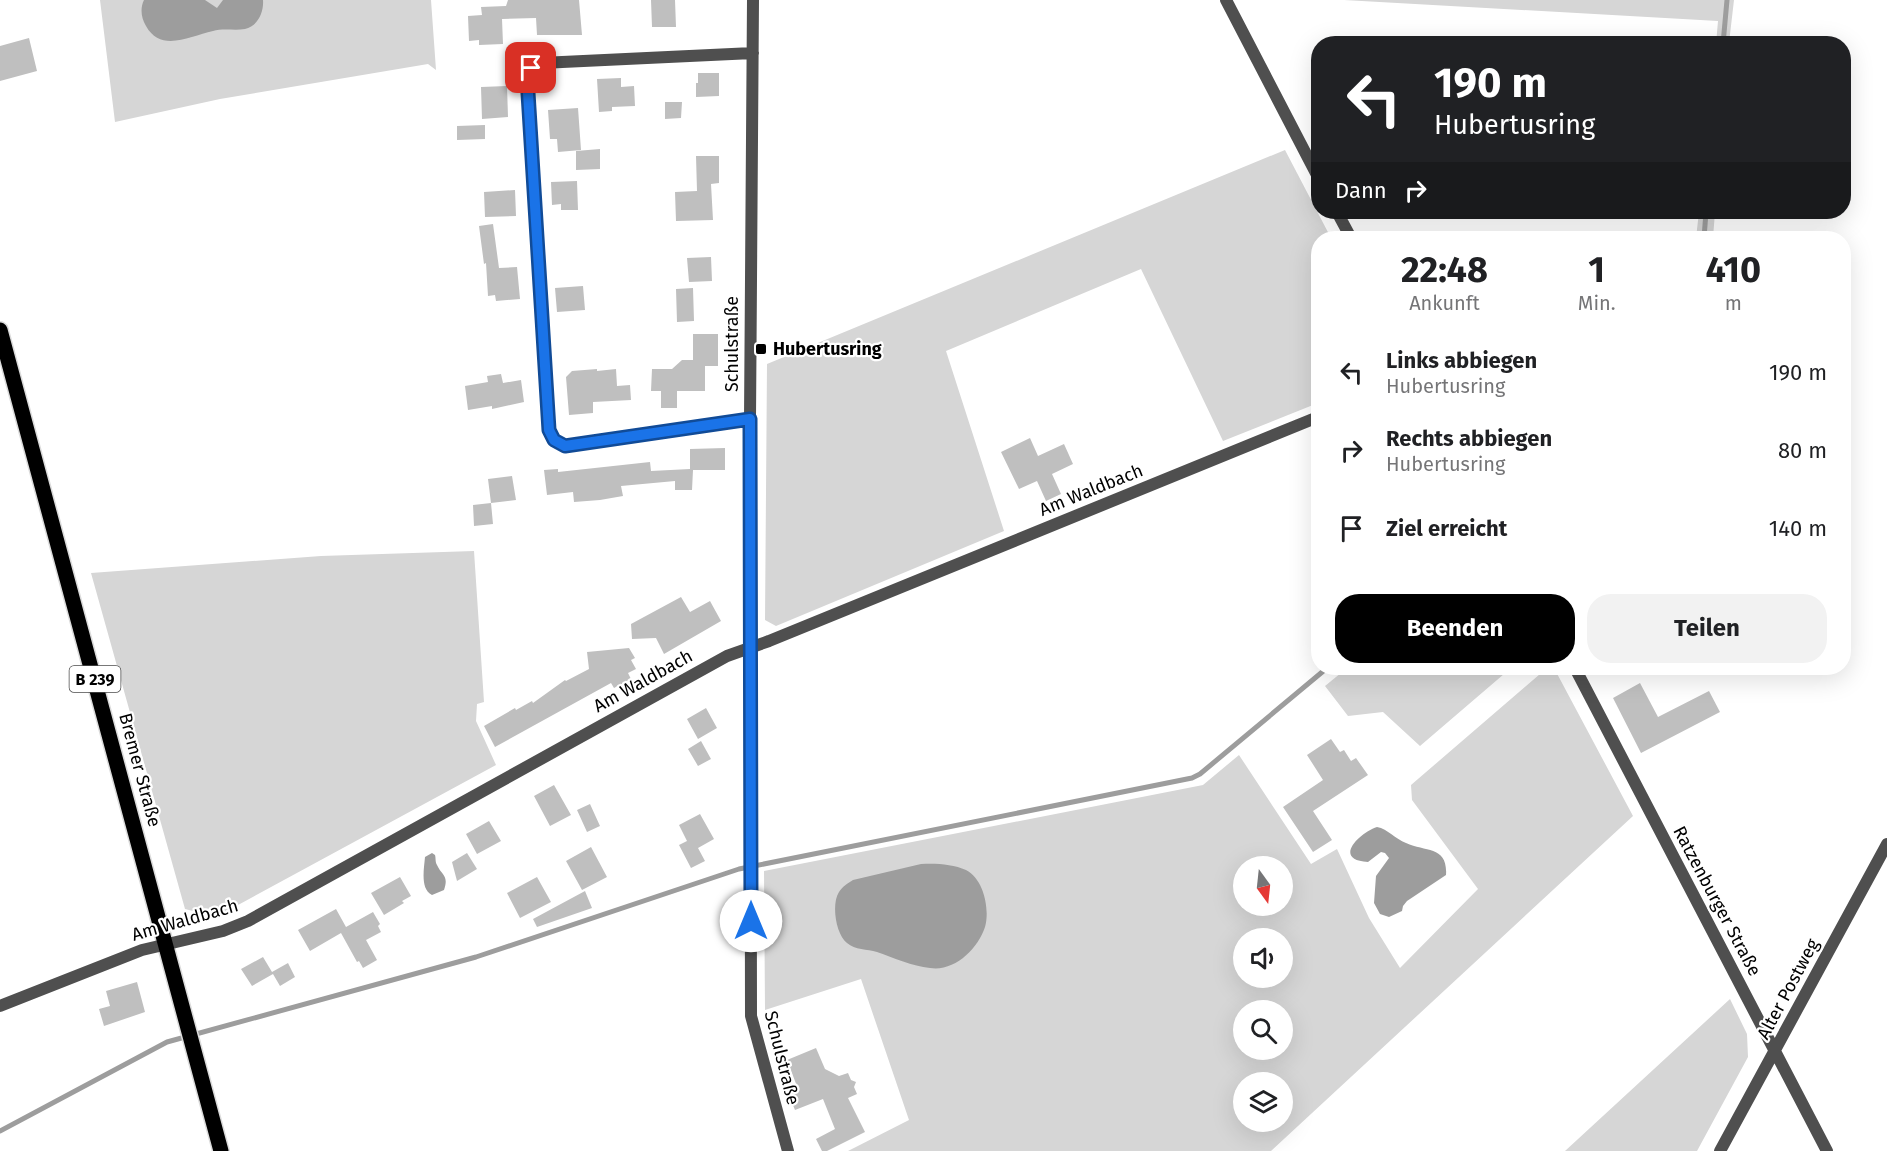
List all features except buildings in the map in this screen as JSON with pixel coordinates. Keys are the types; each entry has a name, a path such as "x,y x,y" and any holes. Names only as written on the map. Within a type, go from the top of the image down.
{"main road":[{"name":"Bremer Straße","path":"0,330 221,1151"}],"street":[{"name":"Schulstraße","path":"753,0 750,419 751,1016 788,1151"},
{"path":"1226,0 1311,164"},
{"path":"750,419 565,446 554,440 549,430 527,77 531,68 541,63 753,53"},
{"name":"Am Waldbach","path":"0,1006 142,950 223,931 248,921 717,661 769,642 1311,420"},
{"name":"Ratzenburger Straße","path":"1579,675 1827,1151"},
{"name":"Alter Postweg","path":"1720,1151 1887,844"}],"shaded area":[{"path":"100,0 431,0 436,70 428,64 220,99 115,122"},
{"path":"144,0 205,0 217,8 223,0 263,0 263,5 259,18 250,27 241,30 217,30 186,39 168,41 152,34 146,26 142,13"},
{"path":"1344,0 1734,0 1730,36 1717,36 1718,21"},
{"path":"1285,150 1311,200 1311,219 1321,219 1327,231 1311,231 1311,406 1223,441 1141,269 946,351 1004,531 776,626 765,620 767,364"},
{"path":"1698,219 1714,219 1714,231 1697,231"},
{"path":"474,551 484,702 477,704 476,721 496,765 216,917 185,909 91,573 321,556"},
{"path":"1338,675 1503,675 1420,746 1383,712 1348,716 1325,686"},
{"path":"1539,675 1558,675 1633,816 1293,1131 1293,1072 1233,1072 1233,1132 1292,1132 1271,1151 848,1151 909,1120 861,979 765,1010 764,871 1203,785 1239,755 1311,864 1337,849 1369,918 1400,968 1478,889 1412,800 1411,785"},
{"path":"1377,827 1406,843 1434,852 1443,859 1446,866 1446,875 1407,901 1402,911 1389,917 1380,914 1374,903 1376,876 1389,858 1381,852 1368,862 1357,860 1350,852 1357,840"},
{"path":"432,853 446,881 444,890 432,895 424,884 424,873 425,857"},
{"path":"921,864 955,866 966,870 977,880 984,896 987,912 982,935 971,951 956,963 930,968 910,964 847,943 840,933 835,911 837,897 842,888 853,880"},
{"path":"1730,999 1747,1034 1748,1057 1697,1151 1565,1151"}],"waterway":[{"path":"1724,36 1727,0"},
{"path":"1705,219 1705,231"},
{"path":"0,1131 167,1042 476,957 739,869 1192,778 1200,774 1319,675"}],"place":[{"name":"Hubertusring","path":"761,349"}],"route":[{"path":"531,68 527,77 549,430 554,440 565,446 750,419 751,921"}]}
